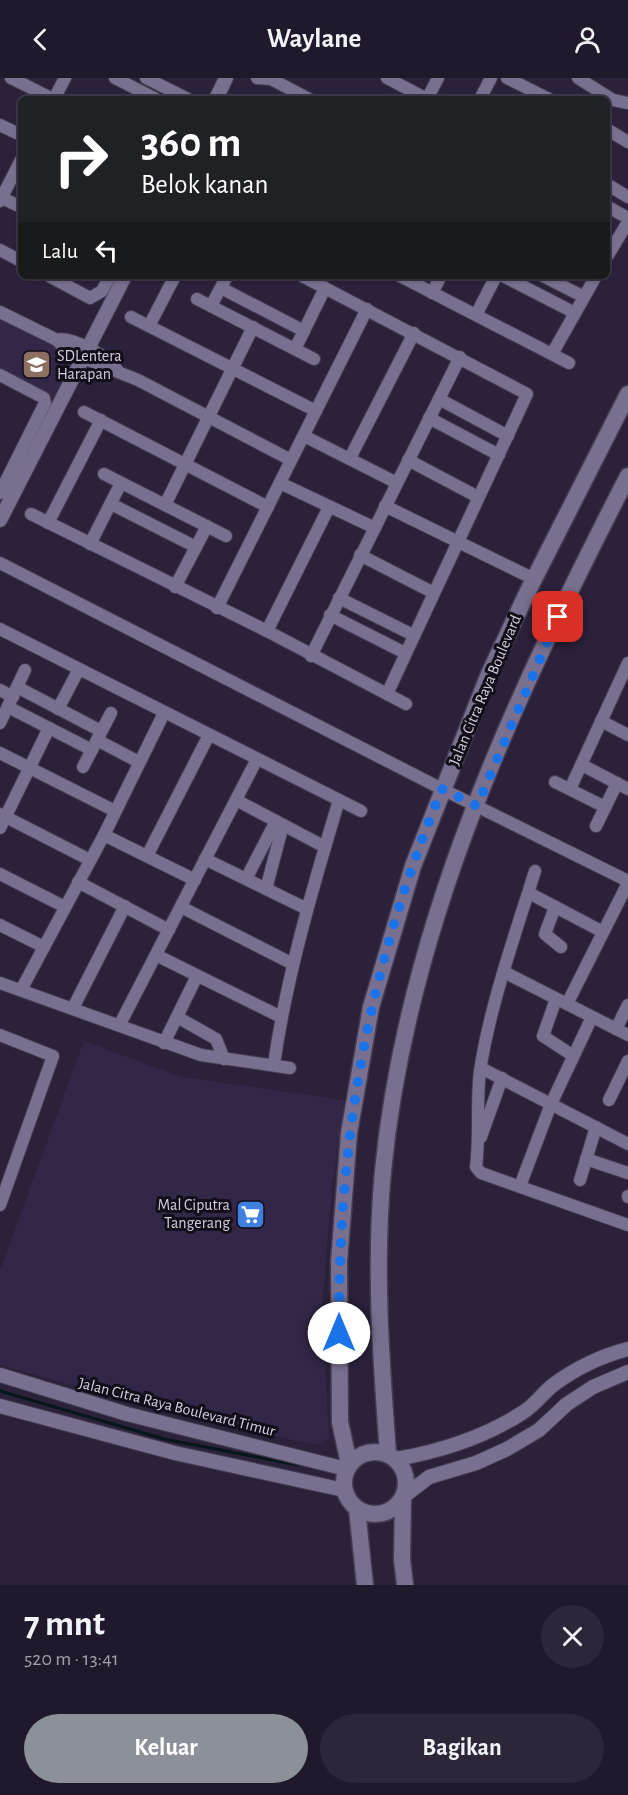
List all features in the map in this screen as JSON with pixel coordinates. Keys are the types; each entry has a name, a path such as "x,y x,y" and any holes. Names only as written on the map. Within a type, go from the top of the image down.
{"main road":[{"name":"Jalan Citra Raya Boulevard","path":"347,1466 340,1422 339,1269 352,1111 361,1054 381,973 413,866 489,674 534,579 628,394"},
{"path":"405,1585 402,1559 403,1497 406,1477 392,1457 378,1322 378,1232 388,1126 420,972 460,843 542,651 628,476"},
{"path":"365,1585 357,1509 344,1490 347,1466 362,1453 379,1451 392,1457"},
{"path":"357,1509 367,1513 388,1511 403,1497"}],"street":[{"path":"11,78 48,96"},
{"path":"56,96 65,78"},
{"path":"115,78 150,96"},
{"path":"146,78 182,96"},
{"path":"217,96 226,78"},
{"path":"257,78 271,79 303,96"},
{"path":"387,78 407,83 423,96"},
{"path":"429,96 438,78"},
{"path":"482,96 491,78"},
{"path":"507,78 534,96"},
{"path":"578,78 606,96"},
{"path":"610,99 628,103"},
{"path":"0,125 18,134"},
{"path":"610,131 628,142"},
{"path":"16,185 1,200 18,206"},
{"path":"610,185 628,196"},
{"path":"610,208 628,220 610,252"},
{"path":"0,250 18,259"},
{"path":"55,279 90,298 102,291 108,279"},
{"path":"0,520 99,360 124,279"},
{"path":"148,326 173,279"},
{"path":"211,306 226,279"},
{"path":"308,279 527,394 455,542 387,694"},
{"path":"406,279 569,363"},
{"path":"432,293 439,279"},
{"path":"476,315 494,279"},
{"path":"509,279 574,313"},
{"path":"549,279 584,297"},
{"path":"552,354 594,279"},
{"path":"221,288 304,331"},
{"path":"295,349 325,288"},
{"path":"197,299 314,359"},
{"path":"217,608 367,309"},
{"path":"0,312 57,340 67,338 99,360 291,460"},
{"path":"132,317 316,411"},
{"path":"165,505 207,415 253,327"},
{"path":"350,458 414,333"},
{"path":"310,656 460,357"},
{"path":"0,375 44,398 45,403 0,493"},
{"path":"439,399 508,436"},
{"path":"84,412 268,507"},
{"path":"429,418 499,455"},
{"path":"48,523 101,420"},
{"path":"304,436 397,483"},
{"path":"408,460 478,496"},
{"path":"104,474 226,536"},
{"path":"90,544 122,483"},
{"path":"280,483 375,528"},
{"path":"111,504 196,547"},
{"path":"385,506 534,579"},
{"path":"267,631 329,507"},
{"path":"31,514 267,631 310,656 406,704"},
{"path":"175,587 207,526"},
{"path":"360,555 432,592"},
{"path":"0,563 628,882 603,932 543,1036 573,1055"},
{"path":"339,598 413,635"},
{"path":"330,615 405,653"},
{"path":"0,629 361,811"},
{"path":"570,789 601,721 625,678 628,663"},
{"path":"58,709 79,669"},
{"path":"0,723 26,670"},
{"path":"0,690 13,697 50,728 97,740"},
{"path":"13,697 58,709 97,740 139,762"},
{"path":"21,990 104,835 164,712"},
{"path":"83,767 111,713"},
{"path":"601,721 628,735"},
{"path":"50,728 2,820 90,860"},
{"path":"147,856 209,735"},
{"path":"0,753 115,811"},
{"path":"120,1024 257,759"},
{"path":"582,765 623,786 605,807 596,826"},
{"path":"555,782 605,807"},
{"path":"236,800 325,847"},
{"path":"274,1064 281,1017 293,964 339,800"},
{"path":"246,879 280,823"},
{"path":"266,889 280,823"},
{"path":"104,835 195,880"},
{"path":"205,859 307,909"},
{"path":"535,871 504,972 481,1068 477,1097 480,1141 477,1170 628,1225"},
{"path":"0,874 65,907"},
{"path":"78,882 169,930"},
{"path":"528,893 603,932"},
{"path":"73,1008 125,906"},
{"path":"181,907 293,964"},
{"path":"555,907 546,934 561,947"},
{"path":"1,928 44,947"},
{"path":"156,956 281,1017"},
{"path":"504,972 628,1035"},
{"path":"164,1043 197,976"},
{"path":"0,983 120,1024 164,1043 201,1055 290,1068"},
{"path":"616,1029 628,1005"},
{"path":"177,1017 216,1039 224,1059"},
{"path":"520,1186 551,1104 592,1017"},
{"path":"0,1035 53,1056 0,1205"},
{"path":"609,1100 623,1085 628,1061"},
{"path":"481,1068 628,1144"},
{"path":"480,1141 502,1078"},
{"path":"580,1180 596,1127"},
{"path":"586,1160 628,1173"},
{"path":"392,1457 458,1445 496,1429 525,1411 553,1386 582,1366 628,1349"},
{"path":"403,1497 429,1477 476,1463 507,1449 539,1430 567,1404 593,1387 628,1372"},
{"name":"Jalan Citra Raya Boulevard Timur","path":"0,1375 127,1414 347,1466"},
{"path":"0,1406 174,1453 344,1490"}],"shaded area":[{"name":"SDLentera Harapan","path":"0,318 76,358 54,400 0,372"},
{"path":"84,1041 181,1077 345,1100 332,1187 322,1308 329,1438 316,1445 167,1412 0,1365 0,1271"}],"waterway":[{"path":"0,1391 164,1439 298,1465"}],"place":[{"name":"SDLentera Harapan","path":"36,365"},
{"name":"Mal Ciputra Tangerang","path":"251,1214"}],"route":[{"path":"339,1333 339,1262 347,1149 354,1095 371,1007 399,909 442,789 477,806 558,617"}]}
